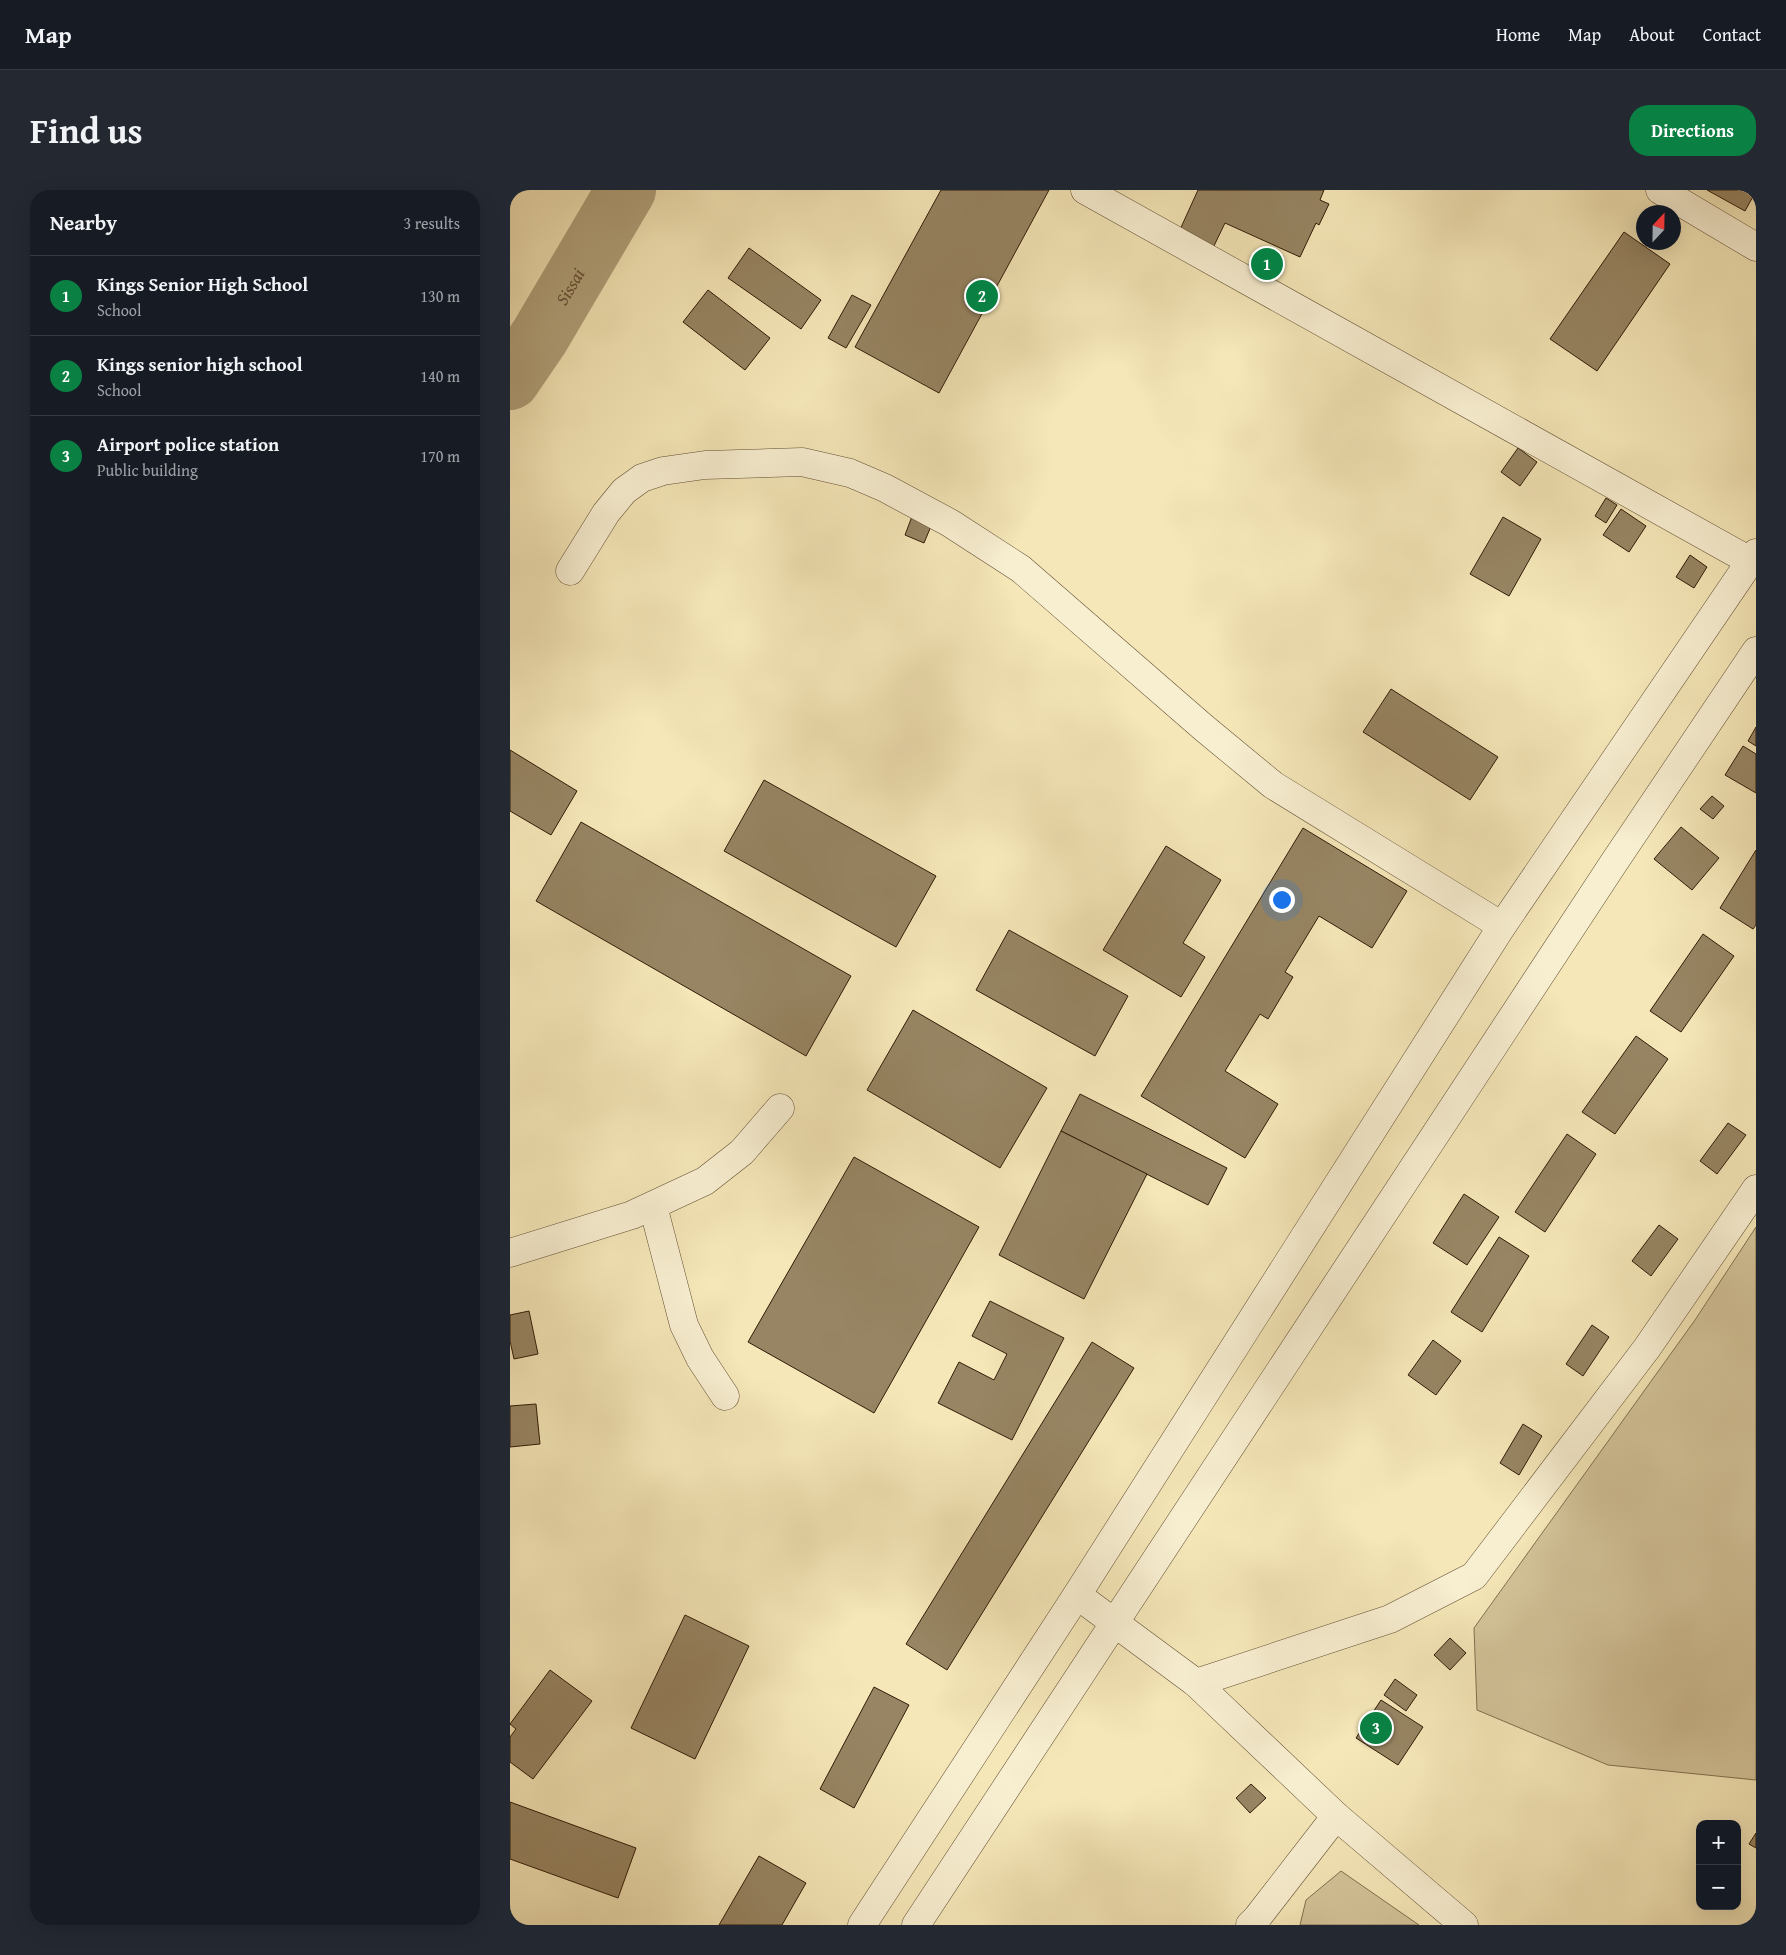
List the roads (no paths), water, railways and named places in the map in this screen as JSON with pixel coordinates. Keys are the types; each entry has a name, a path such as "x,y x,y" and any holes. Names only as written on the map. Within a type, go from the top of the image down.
{"street":[{"path":"862,1925 1077,1595 1502,926 1753,557 1085,190"},
{"path":"1660,190 1756,247"},
{"path":"570,571 606,513 624,491 642,478 663,471 705,465 802,462 850,473 885,488 950,523 1021,569 1204,728 1273,785 1502,926"},
{"path":"916,1925 1613,864 1756,651"},
{"path":"510,1253 632,1215 705,1181 742,1152 780,1108"},
{"path":"1196,1683 1390,1619 1474,1576 1647,1348 1756,1189"},
{"path":"653,1206 684,1325 700,1358 725,1396"},
{"path":"1077,1595 1196,1683 1336,1816 1464,1925"},
{"path":"1250,1925 1258,1918 1336,1816"}],"waterway":[{"name":"Sissai","path":"510,380 540,336 626,190"}],"place":[{"name":"Kings Senior High School","path":"1267,264"},
{"name":"Kings senior high school","path":"982,296"},
{"name":"Airport police station","path":"1376,1728"}]}
